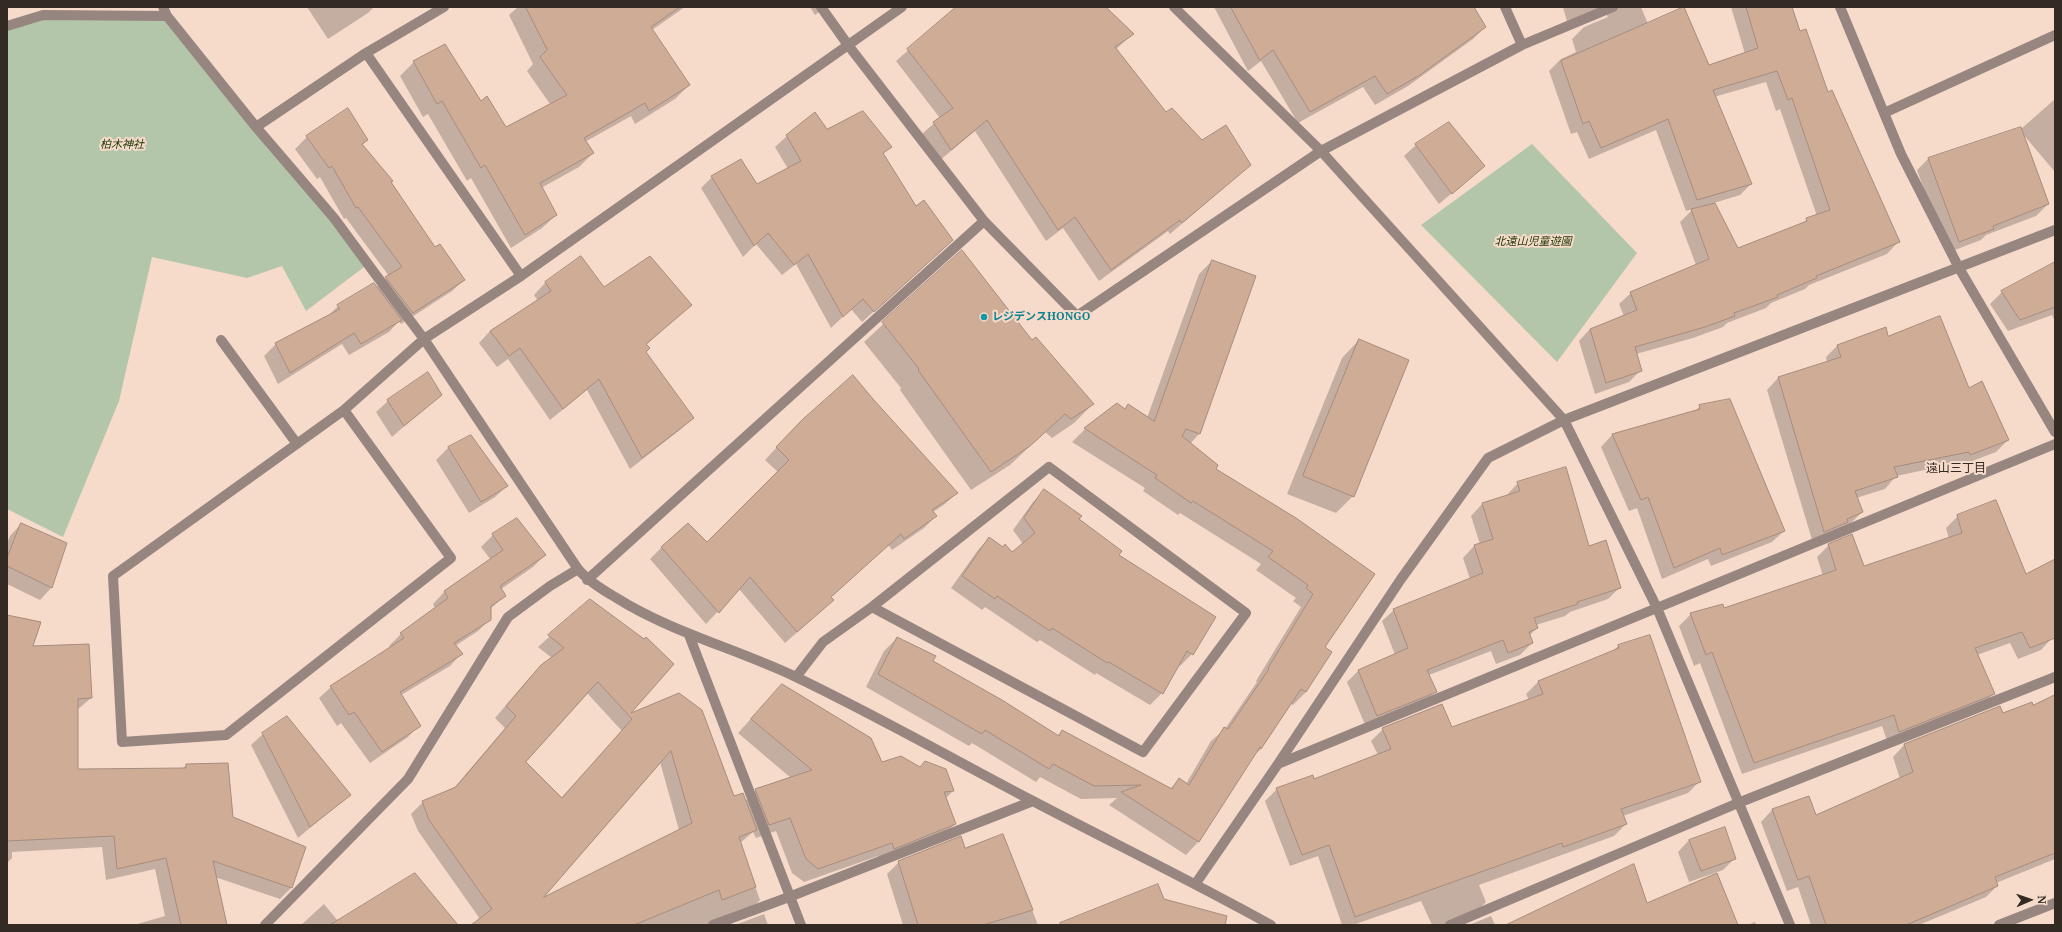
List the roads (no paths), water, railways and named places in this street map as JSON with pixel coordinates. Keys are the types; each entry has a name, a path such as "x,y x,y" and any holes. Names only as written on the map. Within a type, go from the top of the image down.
{"street":[{"path":"256,126 366,52 444,7"},
{"path":"821,7 848,45 984,221 1077,316 1321,151 1522,46 1613,7"},
{"path":"344,410 451,558 226,735 122,742 113,576 344,410 424,339 521,276 902,7"},
{"path":"1174,7 1321,151 1564,420 1657,608 1790,925"},
{"path":"1505,7 1522,46"},
{"path":"1840,7 1901,154 1959,268 2055,432"},
{"path":"7,26 43,15 165,12 256,126 334,218 424,339 578,569 587,580 632,608 689,635 796,677 1032,801 1196,883 1271,925"},
{"path":"1884,113 2055,35"},
{"path":"366,52 521,276"},
{"path":"587,580 984,221"},
{"path":"1196,883 1278,764 1401,579 1488,458 1564,420 2055,230"},
{"path":"221,340 297,444"},
{"path":"1278,764 2055,444"},
{"path":"796,677 823,642 872,607 1049,467 1246,613 1143,752 872,607"},
{"path":"265,925 408,779 508,617 550,586 578,569"},
{"path":"689,635 801,925"},
{"path":"1450,925 1738,803 2055,677"},
{"path":"713,925 789,897 1032,801"},
{"path":"1999,925 2055,903"}],"place":[{"name":"レジデンスHONGO","path":"984,317"}],"district":[{"name":"遠山三丁目","path":"1956,469"}],"park label":[{"name":"柏木神社","path":"122,145"},
{"name":"北遠山児童遊園","path":"1533,242"}]}
